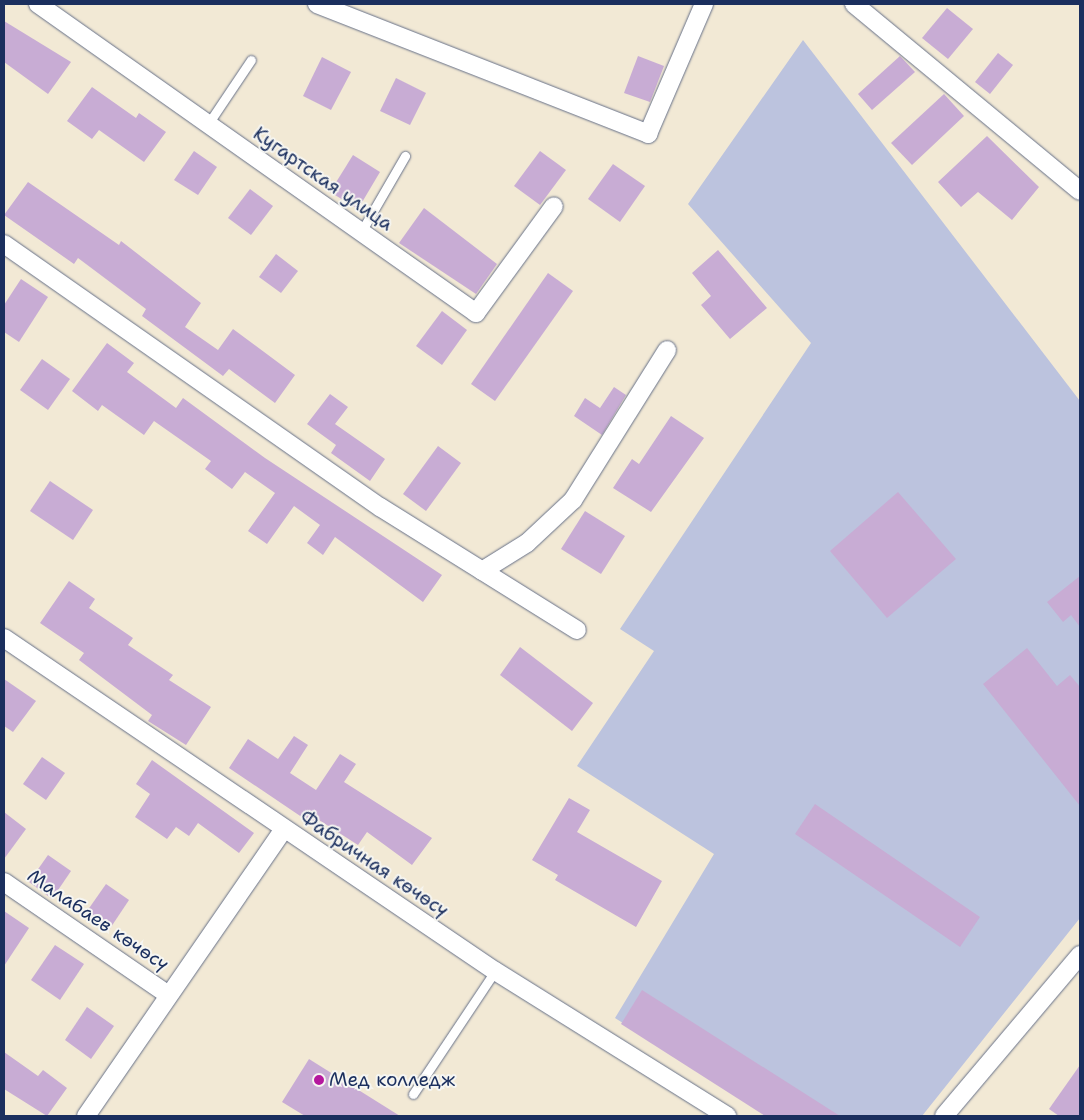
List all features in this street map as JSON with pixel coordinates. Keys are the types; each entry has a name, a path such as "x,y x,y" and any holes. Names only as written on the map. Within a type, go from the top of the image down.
{"street":[{"name":"Кугартская улица","path":"38,4 476,313 554,206"},
{"path":"316,4 648,134 704,4"},
{"path":"854,4 1080,192"},
{"path":"4,244 380,507 577,630"},
{"path":"482,571 527,543 573,500 667,350"},
{"name":"Фабричная көчөсү","path":"4,638 495,971 727,1116"},
{"path":"86,1116 168,994 284,829"},
{"name":"Малабаев көчөсү","path":"4,882 168,994"},
{"path":"944,1116 1080,955"}],"lane":[{"path":"208,124 250,60"},
{"path":"361,232 405,156"},
{"path":"413,1094 495,971"}],"shaded area":[{"path":"803,40 1080,401 1080,918 922,1116 768,1116 615,1018 714,854 577,766 654,651 620,629 811,343 688,204"}],"building":[{"path":"947,8 973,29 948,59 922,38"},
{"path":"4,21 71,62 48,94 4,62"},
{"path":"998,53 1013,65 990,94 975,82"},
{"path":"638,56 664,66 650,102 624,93"},
{"path":"900,56 915,72 872,110 858,94"},
{"path":"322,57 351,72 331,110 303,96"},
{"path":"396,78 426,93 410,125 380,111"},
{"path":"92,87 136,118 139,113 166,132 144,162 99,130 92,139 67,121"},
{"path":"944,94 964,116 912,165 891,143"},
{"path":"987,136 1039,187 1012,220 978,192 961,207 938,182"},
{"path":"194,151 217,167 198,195 174,180"},
{"path":"540,151 566,170 540,205 514,186"},
{"path":"353,155 380,172 358,209 330,192"},
{"path":"613,164 645,186 620,222 588,199"},
{"path":"28,182 119,245 121,241 201,303 185,327 218,350 233,329 295,375 275,403 229,369 223,376 142,316 146,309 78,258 74,264 4,215"},
{"path":"250,189 273,206 251,235 228,218"},
{"path":"424,208 497,264 476,294 399,243"},
{"path":"718,250 767,308 730,339 701,305 711,296 692,273"},
{"path":"276,254 298,271 281,293 259,277"},
{"path":"548,273 573,291 495,401 471,384"},
{"path":"21,279 48,297 19,342 4,332 4,305"},
{"path":"442,311 467,330 442,365 416,346"},
{"path":"107,343 134,363 127,372 176,408 183,398 265,458 442,575 423,602 335,537 323,555 307,543 320,525 294,506 267,544 248,531 275,493 245,472 232,489 205,469 211,461 154,421 144,435 102,405 98,411 72,391"},
{"path":"42,359 70,379 48,410 20,390"},
{"path":"614,387 626,395 602,435 574,416 585,398 600,408"},
{"path":"330,394 348,407 335,424 385,459 370,481 331,453 336,445 307,424"},
{"path":"671,416 704,438 651,512 613,488 632,459 639,464"},
{"path":"438,446 461,463 426,511 403,494"},
{"path":"50,481 93,510 73,540 30,511"},
{"path":"898,492 956,559 887,618 830,551"},
{"path":"585,511 625,536 601,574 561,549"},
{"path":"1080,576 1080,627 1071,615 1063,622 1047,602"},
{"path":"69,581 95,599 89,608 133,638 128,645 173,675 169,680 211,707 186,745 148,721 152,715 79,660 84,653 40,623"},
{"path":"520,647 593,703 572,731 500,675"},
{"path":"1027,648 1057,686 1070,675 1080,687 1080,806 983,684"},
{"path":"4,679 36,701 13,732 4,726"},
{"path":"294,736 308,745 290,773 316,790 340,754 356,764 344,782 432,838 412,865 367,832 358,845 319,820 315,826 229,768 248,739 278,759"},
{"path":"42,757 65,773 46,800 23,784"},
{"path":"152,760 254,833 239,853 198,823 189,836 176,827 167,839 135,817 150,794 136,784"},
{"path":"569,798 590,810 577,832 662,881 636,927 555,880 558,875 532,860"},
{"path":"815,804 980,917 960,947 795,834"},
{"path":"4,812 26,829 4,859"},
{"path":"48,855 71,871 52,899 29,882"},
{"path":"106,884 129,900 109,930 85,914"},
{"path":"4,911 29,928 4,966"},
{"path":"55,945 84,964 60,1000 31,980"},
{"path":"642,990 840,1116 765,1116 621,1024"},
{"path":"87,1007 114,1026 91,1059 65,1040"},
{"path":"4,1052 38,1076 43,1070 67,1088 47,1116 4,1089"},
{"name":"Мед колледж","path":"309,1059 400,1116 305,1116 282,1102"},
{"path":"1080,1065 1080,1116 1059,1116 1049,1109"}],"place":[{"name":"Мед колледж","path":"319,1080"}]}
